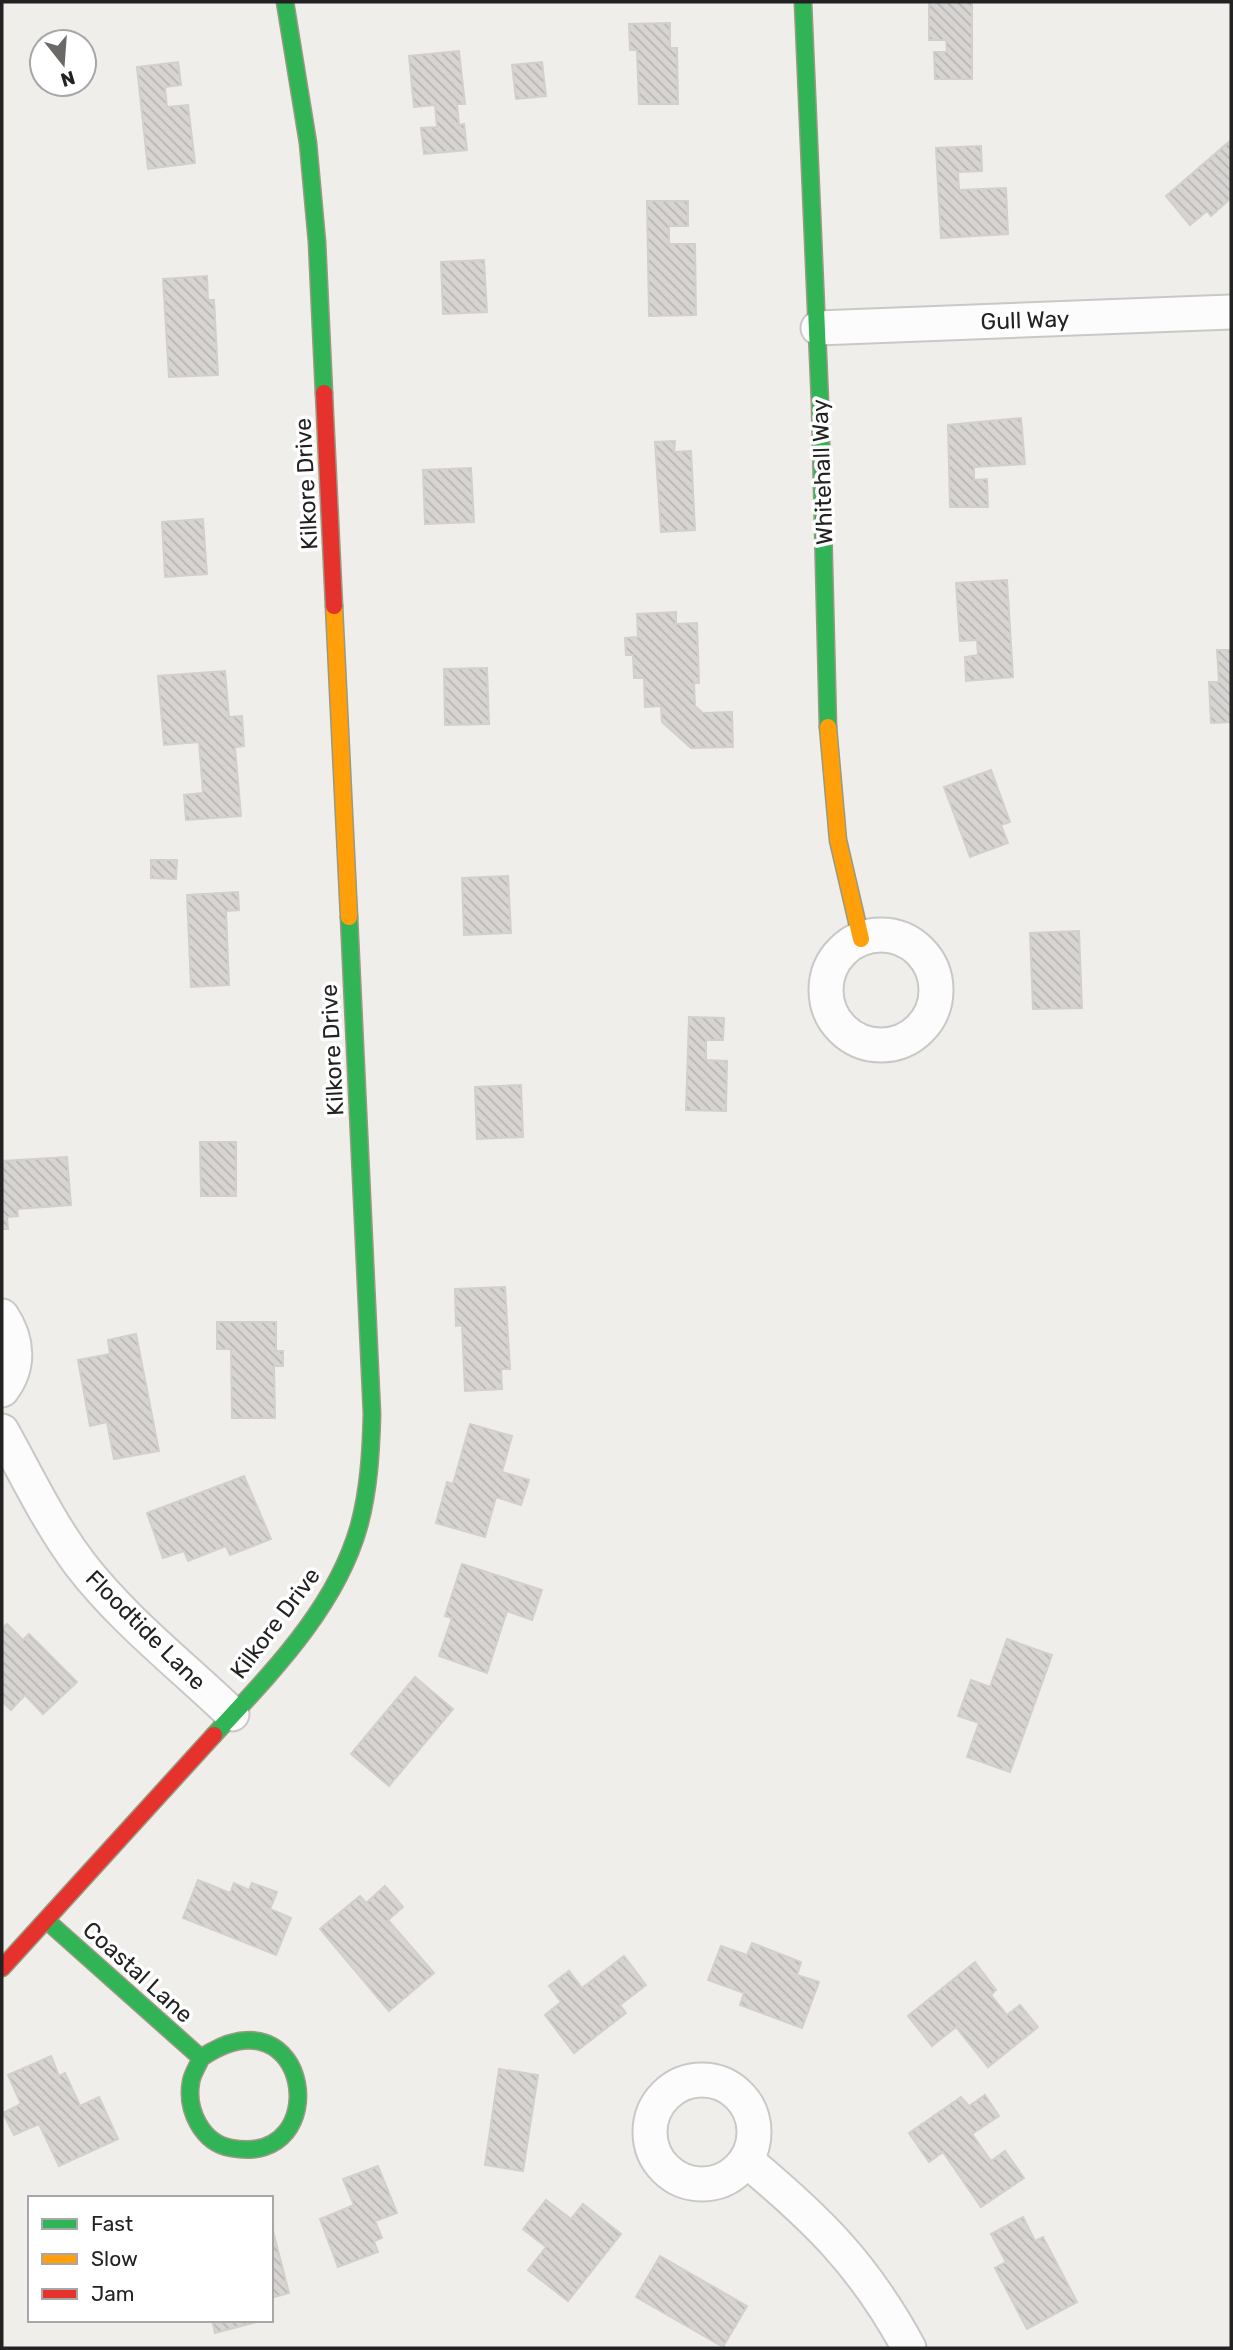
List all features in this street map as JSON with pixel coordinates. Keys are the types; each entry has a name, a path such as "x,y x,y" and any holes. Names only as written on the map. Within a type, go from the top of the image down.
{"street":[{"name":"Kilkore Drive","path":"2,1968 289,1651 339,1576 355,1539 371,1460 372,1414 317,242 308,144 285,2"},
{"name":"Whitehall Way","path":"803,2 818,328 830,744 836,840 843,878 861,939"},
{"name":"Gull Way","path":"818,328 1231,312"},
{"path":"2,1316 13,1335 15,1357 9,1379 2,1390"},
{"name":"Floodtide Lane","path":"2,1431 49,1517 80,1565 113,1602 232,1714"},
{"name":"Coastal Lane","path":"46,1920 201,2058"},
{"path":"242,2038 266,2043 285,2056 297,2077 300,2100 285,2132 256,2149 233,2149 211,2140 196,2123 188,2102 190,2078 201,2058 219,2044 242,2038"},
{"path":"746,2160 831,2235 881,2302 909,2348"}],"building":[{"path":"929,2 972,2 972,79 935,79 934,52 947,52 946,40 929,40"},
{"path":"670,23 670,48 677,48 678,104 639,104 637,50 630,50 629,24"},
{"path":"459,51 465,104 457,104 459,125 464,124 467,150 424,154 421,128 437,127 435,105 414,107 409,56"},
{"path":"178,62 181,85 165,87 167,107 188,105 195,163 148,169 137,67"},
{"path":"542,62 546,96 516,99 512,65"},
{"path":"1231,140 1231,198 1211,216 1207,211 1190,225 1166,196"},
{"path":"981,146 982,171 958,172 959,190 1006,188 1008,234 941,238 936,148"},
{"path":"647,201 688,201 688,226 669,226 669,244 695,244 696,315 649,316"},
{"path":"484,260 487,312 443,314 441,262"},
{"path":"207,276 208,300 214,300 218,375 169,377 163,279"},
{"path":"1021,418 1025,464 974,467 974,480 987,479 988,507 950,507 948,425"},
{"path":"675,441 674,452 691,451 695,530 661,532 655,442"},
{"path":"471,468 474,522 425,524 423,470"},
{"path":"203,519 207,574 165,577 162,522"},
{"path":"1007,580 1013,677 966,681 965,657 978,655 977,640 960,641 956,583"},
{"path":"676,612 676,624 697,623 699,683 694,683 695,706 703,713 732,712 733,747 691,748 662,722 661,706 645,707 644,678 634,678 633,655 626,655 625,638 638,637 637,614"},
{"path":"1217,650 1231,650 1231,722 1211,723 1209,682 1219,682"},
{"path":"487,668 489,724 445,725 444,669"},
{"path":"225,671 229,717 242,716 244,746 235,747 241,816 186,820 184,795 203,793 199,742 164,745 158,676"},
{"path":"991,770 1010,822 1001,825 1008,843 970,857 944,787"},
{"path":"151,860 177,860 176,879 151,878"},
{"path":"508,876 511,933 464,935 462,878"},
{"path":"238,892 239,910 226,911 229,985 191,987 187,895"},
{"path":"1079,931 1082,1008 1033,1009 1030,933"},
{"path":"689,1017 724,1018 723,1040 706,1040 706,1060 727,1061 726,1111 686,1110"},
{"path":"521,1085 523,1137 477,1139 475,1087"},
{"path":"200,1142 236,1142 236,1196 201,1196"},
{"path":"67,1157 71,1205 17,1209 18,1216 7,1217 8,1229 2,1229 2,1161"},
{"path":"505,1287 510,1369 501,1369 502,1389 465,1391 462,1325 456,1326 455,1289"},
{"path":"217,1322 276,1322 276,1351 283,1351 283,1366 274,1366 275,1418 232,1418 231,1349 217,1349"},
{"path":"136,1334 159,1451 114,1459 107,1422 90,1426 78,1360 110,1354 108,1340"},
{"path":"470,1424 512,1436 502,1472 529,1480 521,1505 496,1497 485,1537 436,1523 447,1482 453,1484"},
{"path":"244,1476 271,1539 230,1555 226,1546 188,1561 184,1551 163,1558 147,1513"},
{"path":"462,1564 542,1590 532,1620 507,1611 487,1673 439,1656 452,1618 445,1616"},
{"path":"7,1624 23,1640 29,1634 77,1682 43,1714 25,1695 11,1710 2,1701 2,1683 5,1679 2,1675 2,1629"},
{"path":"1007,1639 1052,1655 1010,1772 967,1757 979,1723 958,1716 971,1680 990,1687"},
{"path":"415,1677 453,1709 389,1786 351,1754"},
{"path":"198,1880 230,1893 234,1883 249,1890 252,1883 277,1892 270,1909 291,1918 276,1955 183,1918"},
{"path":"385,1886 403,1907 388,1920 434,1973 389,2011 320,1929 360,1896 366,1903"},
{"path":"752,1943 801,1962 797,1975 819,1982 802,2028 740,2005 744,1993 708,1980 721,1946 747,1955"},
{"path":"624,1956 646,1985 620,2005 626,2013 574,2053 545,2015 561,2002 549,1986 569,1971 582,1988"},
{"path":"975,1962 996,1990 991,1995 1007,2015 1020,2005 1038,2027 988,2067 956,2027 932,2046 908,2016"},
{"path":"51,2056 59,2076 65,2073 80,2106 99,2097 118,2139 59,2166 39,2124 14,2135 3,2113 21,2104 8,2075"},
{"path":"499,2069 538,2075 523,2171 485,2165"},
{"path":"985,2095 999,2116 972,2134 991,2161 1005,2151 1024,2178 981,2207 943,2152 929,2162 909,2133 961,2097 969,2106"},
{"path":"378,2166 397,2213 375,2221 382,2238 374,2241 378,2252 338,2267 320,2219 354,2205 343,2179"},
{"path":"546,2200 571,2219 583,2204 621,2234 568,2301 528,2270 546,2247 523,2229"},
{"path":"1023,2217 1035,2241 1043,2237 1077,2302 1027,2329 995,2268 1006,2262 991,2234"},
{"path":"273,2231 289,2293 273,2297"},
{"path":"660,2256 747,2306 723,2347 636,2297"},
{"path":"212,2322 256,2322 215,2333"}],"traffic: fast":[{"path":"285,2 308,143 317,242 324,393"},
{"path":"803,2 820,402 828,727"},
{"path":"214,1735 279,1663 318,1612 349,1556 365,1498 372,1414 349,917"},
{"path":"46,1920 201,2058 238,2041 267,2044 287,2059 297,2083 297,2109 286,2132 264,2147 231,2148 212,2140 198,2124 191,2103 192,2079 201,2058"}],"traffic: slow":[{"path":"334,606 349,917"},
{"path":"828,727 838,840 861,939"}],"traffic: jam":[{"path":"324,393 334,606"},
{"path":"2,1968 214,1735"}]}
